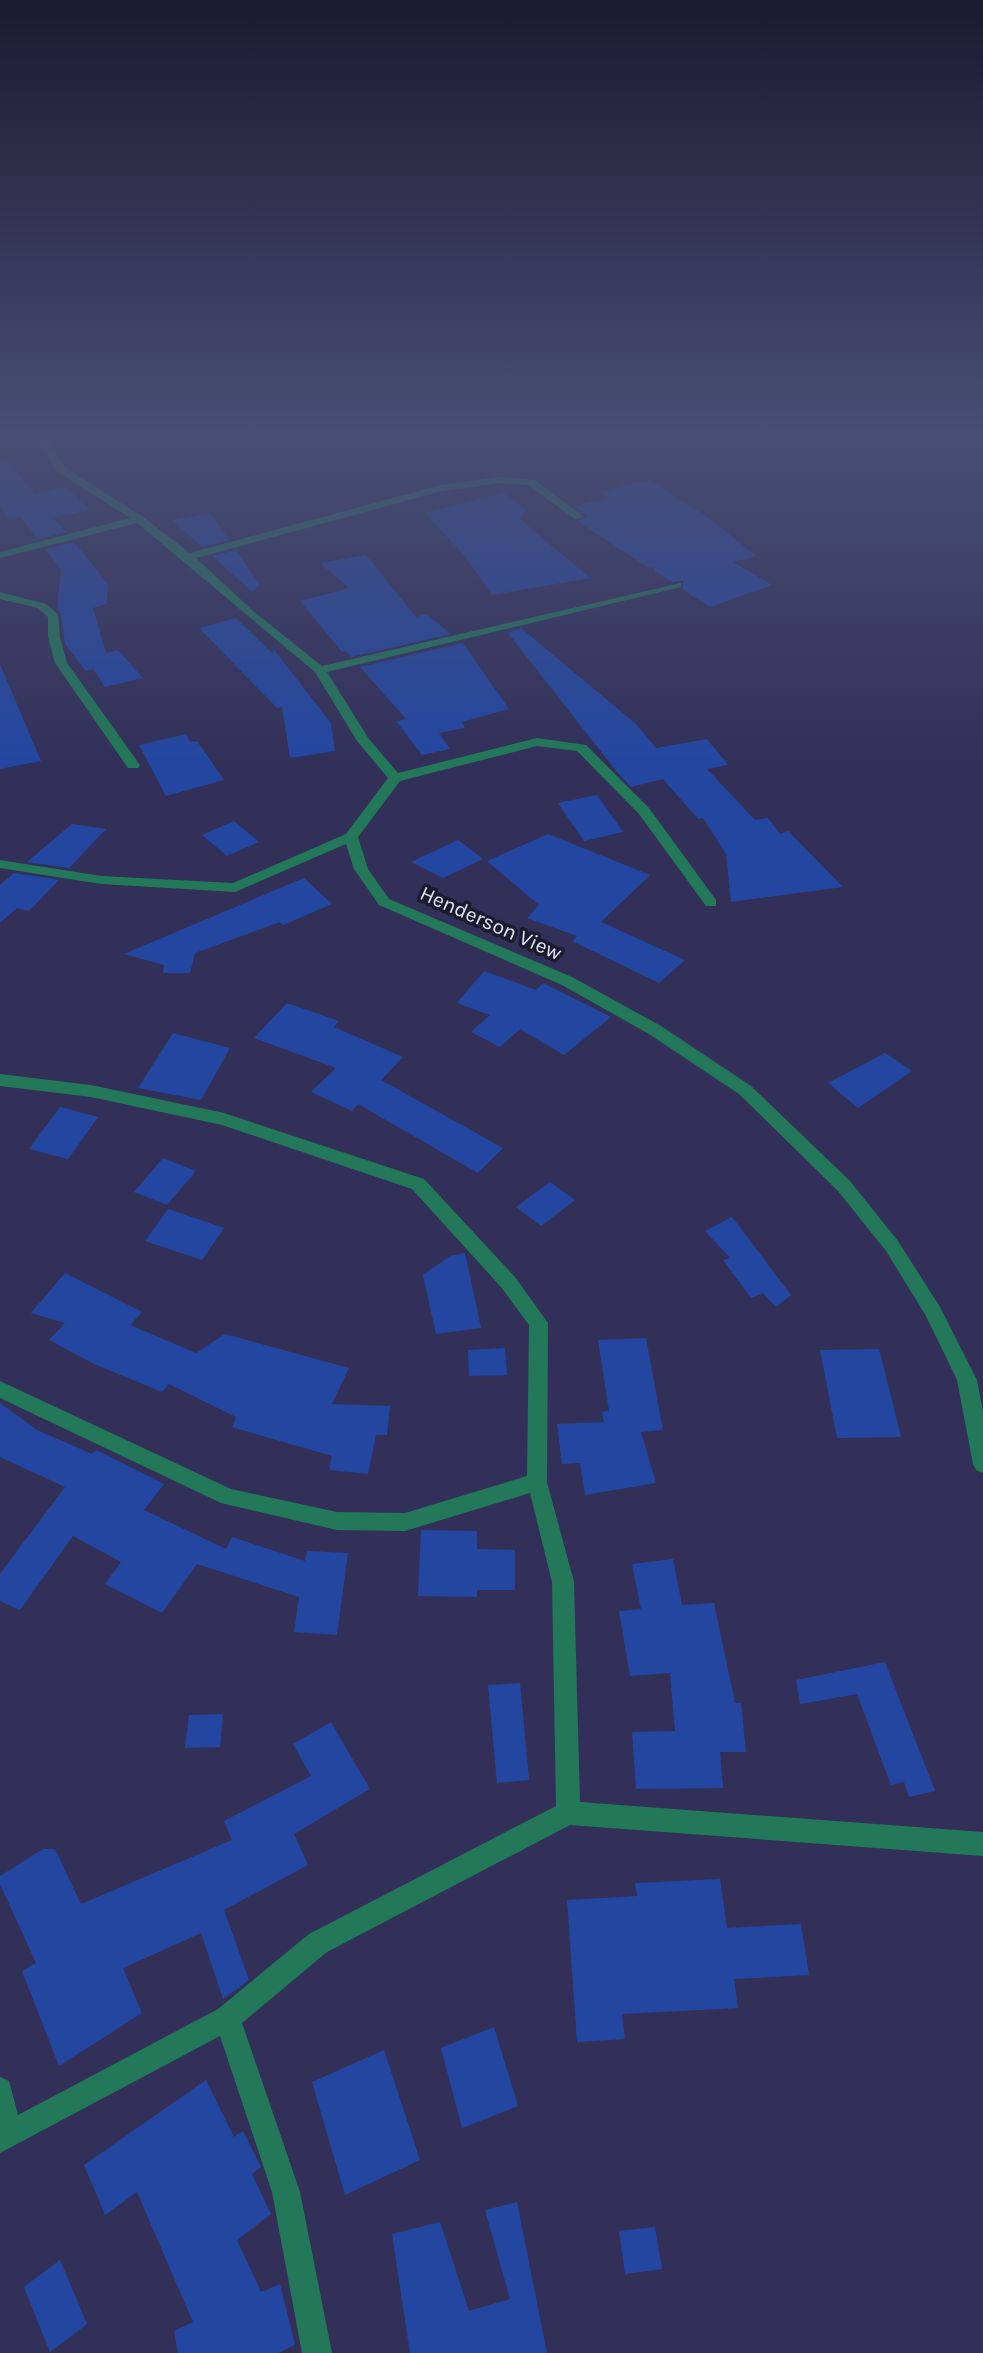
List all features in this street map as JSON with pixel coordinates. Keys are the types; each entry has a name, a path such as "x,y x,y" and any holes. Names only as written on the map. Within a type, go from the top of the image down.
{"street":[{"path":"0,555 47,543"},
{"path":"170,543 249,613 320,670 364,741 395,778"},
{"path":"188,557 240,543"},
{"path":"320,670 677,585"},
{"path":"0,595 42,606 54,616 54,637 61,663 133,765"},
{"path":"0,864 101,880 235,888 351,837 395,778 537,742 581,748 645,811 712,903"},
{"name":"Henderson View","path":"351,837 361,869 384,902 567,981 656,1030 745,1090 844,1185 892,1246 933,1312 967,1380 983,1464"},
{"path":"0,1080 91,1091 224,1119 418,1184 508,1282 539,1323 537,1482 563,1582 568,1813"},
{"path":"0,1389 228,1497 337,1521 405,1521 537,1482"},
{"path":"0,2090 4,2136 227,2018 318,1943 568,1813 983,1844"},
{"path":"227,2018 286,2192 317,2353"}],"building":[{"path":"75,543 108,584 107,604 93,608 106,653 118,650 143,678 105,687 93,669 86,671 65,644 61,614 57,610 61,570 45,549"},
{"path":"197,543 218,543 202,547"},
{"path":"453,543 548,543 590,578 492,595"},
{"path":"610,543 740,543 756,556 733,562 772,585 710,607 682,589 683,581 672,582 655,571 654,567 649,568"},
{"path":"236,550 260,585 252,592 212,556"},
{"path":"366,555 416,617 426,614 451,634 351,657 346,651 342,652 300,601 349,588 320,563"},
{"path":"236,618 273,654 272,647 331,723 335,751 290,758 282,707 277,708 199,628"},
{"path":"521,628 636,724 656,748 707,739 728,765 707,769 755,820 768,818 780,834 788,831 843,887 731,902 726,854 703,818 698,819 663,779 631,787 508,633"},
{"path":"463,643 509,709 462,722 465,728 439,733 450,749 422,755 396,721 406,719 360,667"},
{"path":"0,664 41,761 0,769"},
{"path":"186,734 190,742 197,741 224,780 166,796 139,745"},
{"path":"597,795 623,832 584,841 558,803"},
{"path":"234,821 259,842 227,856 202,835"},
{"path":"72,824 106,829 69,868 27,862"},
{"path":"548,834 650,875 601,922 685,960 659,983 572,941 577,936 527,918 539,905 487,861"},
{"path":"458,840 483,859 443,878 411,862"},
{"path":"14,873 59,880 29,911 17,908 0,923 0,885"},
{"path":"304,878 332,904 283,925 280,922 195,953 190,973 163,973 164,965 124,954"},
{"path":"484,971 536,990 543,983 611,1017 564,1055 520,1029 500,1047 471,1032 490,1015 457,1003"},
{"path":"287,1003 339,1021 334,1027 403,1057 381,1080 503,1148 478,1173 358,1104 352,1111 311,1092 336,1068 254,1038"},
{"path":"173,1033 230,1048 201,1100 138,1088"},
{"path":"885,1053 912,1071 858,1108 828,1083"},
{"path":"60,1107 98,1117 68,1159 29,1149"},
{"path":"163,1158 196,1171 167,1205 134,1192"},
{"path":"550,1182 575,1200 541,1226 516,1207"},
{"path":"168,1209 224,1228 202,1260 145,1241"},
{"path":"732,1217 791,1295 776,1307 763,1293 751,1298 723,1260 730,1258 705,1231"},
{"path":"465,1253 481,1328 436,1334 423,1275 450,1256"},
{"path":"65,1273 142,1312 130,1325 196,1353 225,1334 349,1368 332,1404 390,1406 387,1435 376,1435 368,1474 329,1470 332,1456 232,1427 236,1417 169,1384 162,1392 94,1364 49,1340 65,1323 31,1313"},
{"path":"646,1338 663,1430 641,1432 656,1483 585,1495 580,1463 562,1464 557,1424 604,1422 602,1412 609,1411 598,1340"},
{"path":"505,1348 507,1375 469,1376 468,1350"},
{"path":"879,1349 901,1437 837,1438 820,1350"},
{"path":"0,1403 37,1430 92,1454 96,1450 164,1484 144,1510 226,1549 232,1537 305,1561 307,1551 348,1553 337,1635 294,1632 299,1597 197,1564 162,1613 105,1584 121,1562 73,1536 20,1610 0,1601 0,1574 65,1487 0,1457"},
{"path":"421,1530 477,1531 477,1549 515,1550 515,1590 477,1590 477,1597 418,1596"},
{"path":"673,1559 682,1605 714,1603 735,1703 741,1703 746,1752 720,1752 723,1788 636,1789 632,1732 675,1731 670,1673 630,1676 619,1611 641,1609 632,1564"},
{"path":"885,1662 935,1791 909,1797 904,1782 891,1785 857,1694 800,1704 796,1680"},
{"path":"520,1683 529,1780 497,1783 488,1685"},
{"path":"223,1714 220,1747 185,1748 189,1715"},
{"path":"331,1722 370,1789 294,1834 308,1865 224,1910 249,1980 223,1999 201,1933 123,1968 142,2013 59,2066 22,1971 36,1963 0,1884 0,1876 43,1849 55,1849 81,1904 232,1840 224,1821 311,1776 293,1744"},
{"path":"720,1879 727,1928 801,1924 809,1975 734,1979 738,2008 622,2014 625,2039 577,2042 567,1900 637,1896 635,1883"},
{"path":"494,2027 518,2106 462,2128 441,2048"},
{"path":"384,2050 420,2160 345,2195 312,2082"},
{"path":"206,2080 234,2137 243,2131 261,2167 252,2174 271,2214 237,2240 261,2292 280,2284 295,2345 278,2353 178,2353 174,2331 193,2322 137,2192 105,2215 84,2165"},
{"path":"517,2202 547,2353 410,2353 392,2234 440,2222 469,2311 510,2299 485,2210"},
{"path":"655,2227 662,2269 625,2274 619,2231"},
{"path":"60,2260 87,2324 50,2352 24,2287"}]}
